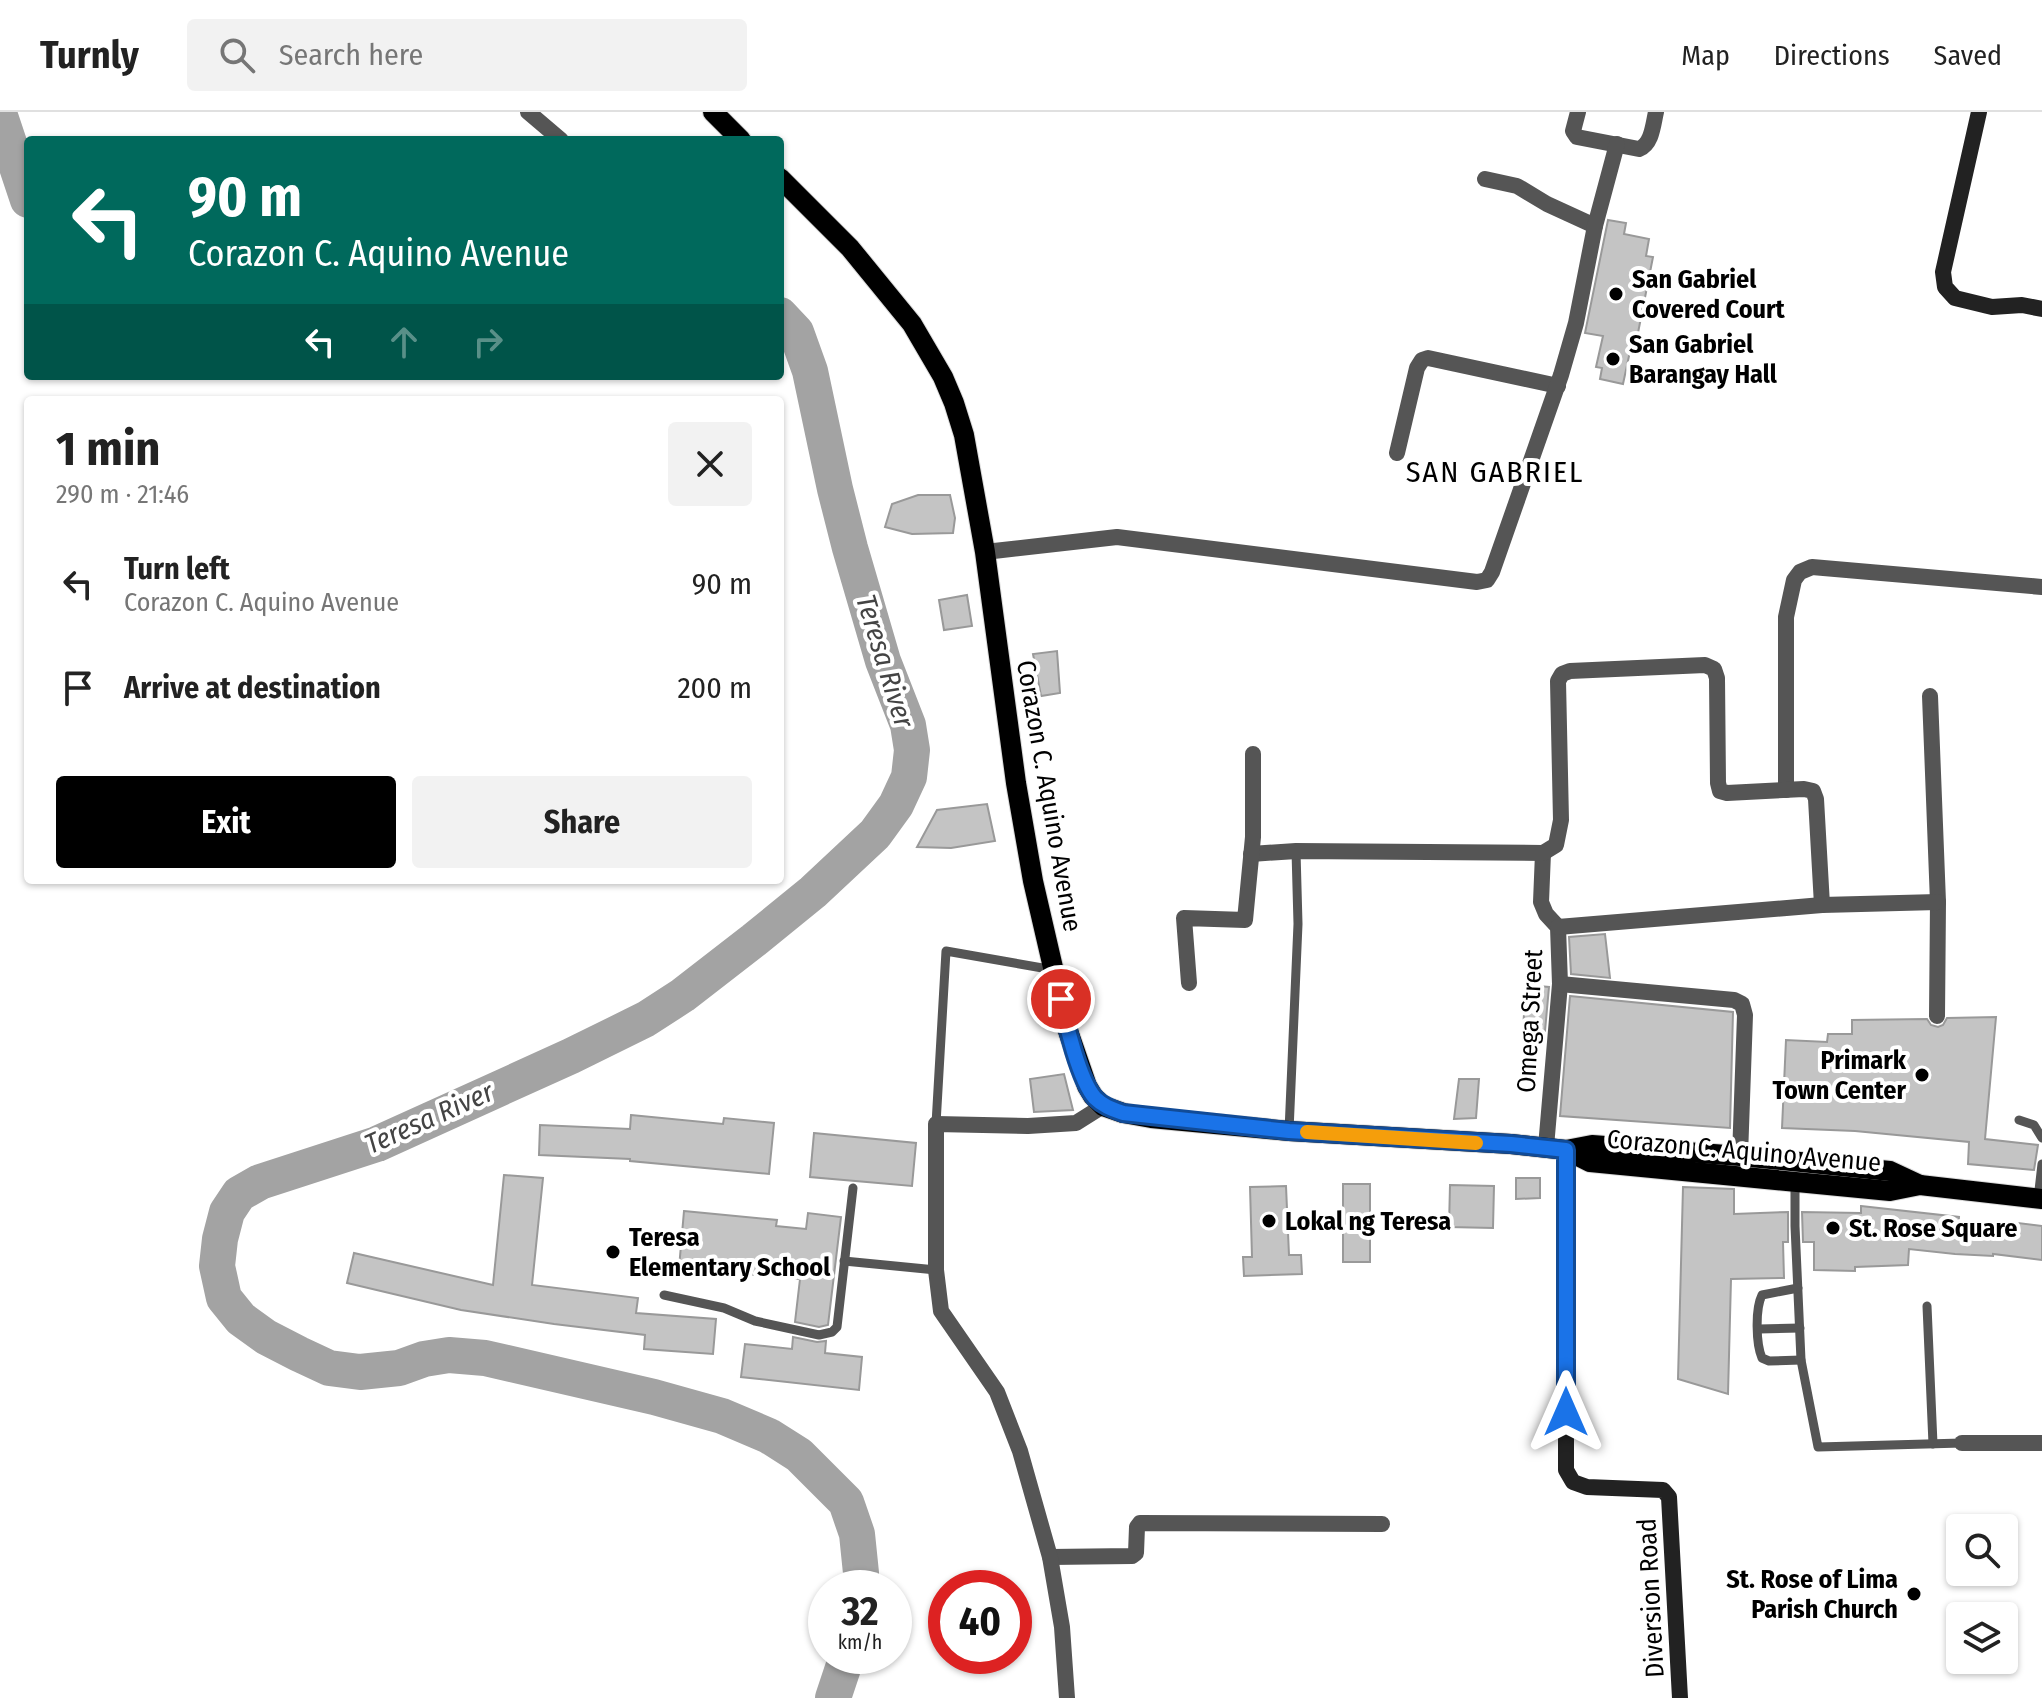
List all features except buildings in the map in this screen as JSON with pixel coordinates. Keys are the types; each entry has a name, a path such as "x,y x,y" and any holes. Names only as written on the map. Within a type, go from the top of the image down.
{"main road":[{"path":"713,112 737,136"},
{"name":"Corazon C. Aquino Avenue","path":"784,182 850,248 912,324 937,365 954,403 964,435 985,552 1016,783 1033,881 1067,1028 1087,1086 1103,1106 1151,1118 1289,1131 1556,1148 1592,1145 1740,1156 1796,1172"},
{"name":"Corazon C. Aquino Avenue","path":"1556,1148 1590,1162 1796,1172 1890,1171 1920,1185 2040,1199"}],"street":[{"path":"528,112 556,136"},
{"path":"1578,112 1573,131 1577,137 1639,149 1648,142 1656,112"},
{"path":"1979,112 1943,272 1945,287 1955,298 1992,307 2022,305 2042,309"},
{"path":"985,552 1117,537 1477,582 1487,580 1558,386 1576,323 1595,226 1617,144"},
{"path":"1485,179 1517,186 1595,226"},
{"path":"1397,453 1417,368 1422,360 1428,358 1558,386"},
{"path":"1786,790 1786,617 1794,580 1800,572 1812,567 2042,587"},
{"path":"1251,854 1296,851 1543,853 1556,845 1561,820 1558,681 1562,674 1570,671 1705,665 1714,669 1717,678 1720,791 1813,791 1822,905"},
{"path":"1930,696 1938,902 1937,1016"},
{"path":"1189,983 1184,918 1245,920 1253,837 1253,754"},
{"name":"Omega Street","path":"1543,853 1541,902 1546,914 1558,927 1560,984 1556,1148"},
{"path":"1558,927 1822,905 1938,902"},
{"path":"1560,984 1734,1000 1742,1004 1745,1015 1740,1156"},
{"path":"1067,1698 1062,1627 1050,1557 1020,1451 997,1392 941,1311 936,1270 936,1124 1028,1126 1076,1123 1103,1106"},
{"name":"Diversion Road","path":"1556,1148 1566,1470 1573,1482 1587,1487 1663,1490 1669,1497 1680,1698"},
{"path":"1962,1443 2042,1443"},
{"path":"1050,1557 1132,1556 1136,1553 1137,1527 1140,1523 1382,1524"}],"lane":[{"path":"1289,1131 1298,924 1296,851"},
{"path":"936,1124 946,951 1054,970"},
{"path":"2019,1120 2034,1125 2042,1138"},
{"path":"2040,1199 2042,1164"},
{"path":"1796,1172 1801,1360 1818,1447 1962,1443"},
{"path":"664,1295 724,1308 755,1321 819,1335 832,1332 837,1327 853,1188"},
{"path":"844,1261 936,1270"},
{"path":"1798,1288 1762,1295 1758,1305 1758,1343 1762,1358 1769,1361 1801,1360"},
{"path":"1927,1306 1933,1444"},
{"path":"1759,1329 1800,1328"}],"waterway":[{"name":"Teresa River","path":"0,116 24,188"},
{"name":"Teresa River","path":"784,319 796,332 810,371 850,548 883,661 908,725 912,750 909,777 896,805 875,834 813,892 683,995 646,1019 377,1144 260,1182 239,1194 227,1212 217,1266 224,1298 241,1319 266,1337 329,1368 360,1372 399,1368 424,1359 449,1355 485,1358 654,1397 722,1416 769,1436 799,1455 846,1502 857,1534 861,1570"},
{"name":"Teresa River","path":"833,1698 841,1674"}],"slow traffic":[{"path":"1307,1132 1476,1143"}],"place":[{"name":"San Gabriel Covered Court","path":"1616,294"},
{"name":"San Gabriel Barangay Hall","path":"1613,359"},
{"name":"Primark Town Center","path":"1922,1075"},
{"name":"Lokal ng Teresa","path":"1269,1221"},
{"name":"St. Rose Square","path":"1833,1228"},
{"name":"Teresa Elementary School","path":"613,1252"},
{"name":"St. Rose of Lima Parish Church","path":"1914,1594"}],"district":[{"name":"SAN GABRIEL","path":"1495,472"}],"route":[{"path":"1061,999 1067,1028 1087,1086 1103,1106 1123,1113 1289,1131 1566,1150 1566,1412"}]}
